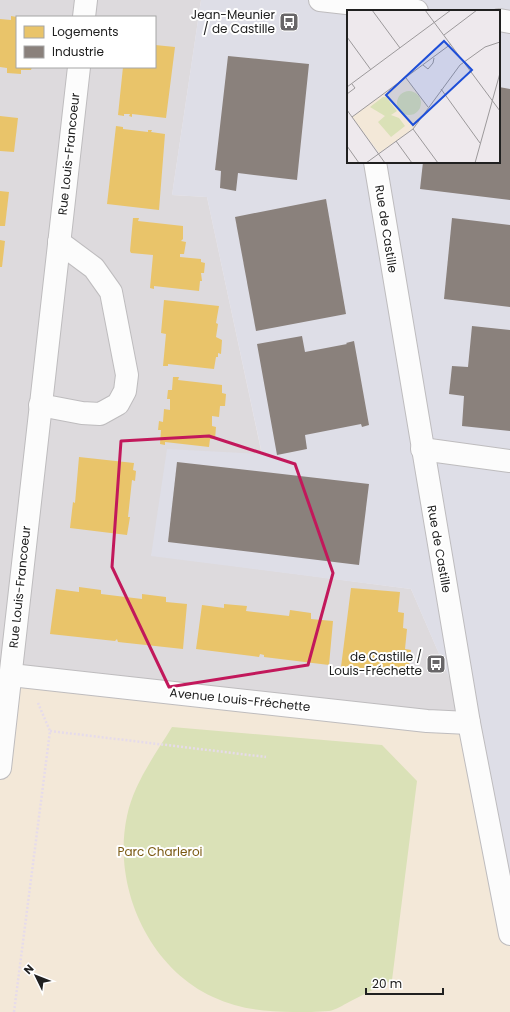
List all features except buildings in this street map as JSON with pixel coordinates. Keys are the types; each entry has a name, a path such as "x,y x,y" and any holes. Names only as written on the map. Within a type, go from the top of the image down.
{"street":[{"path":"84,16 86,0"},
{"path":"320,0 408,10"},
{"path":"500,20 510,22"},
{"name":"Rue Louis-Francoeur","path":"0,768 19,676 40,405 79,68"},
{"name":"Rue de Castille","path":"375,163 469,723 510,934"},
{"path":"40,405 82,413 100,414 118,404 125,390 127,375 111,292 94,268 59,242"},
{"path":"422,449 510,461"},
{"name":"Avenue Louis-Fréchette","path":"19,676 420,720 469,723"}],"path":[{"path":"14,1012 50,731 19,676"},
{"path":"50,731 266,757"}],"highlighted area":[{"path":"209,436 295,464 333,573 308,665 169,687 112,567 121,441"}],"shaded area":[{"path":"0,0 201,0 172,195 207,197 262,455 151,555 411,589 469,723 0,768"},
{"path":"201,0 510,0 510,915 469,723 411,589 151,556 167,449 262,454 207,197 172,195"}],"green space":[{"name":"Parc Charleroi","path":"11,675 469,723 510,915 510,1012 0,1012 0,768"},
{"path":"172,727 382,745 417,781 392,980 332,1010 283,1012 242,1007 213,997 190,983 170,966 153,945 140,922 130,896 125,870 124,843 130,804 146,770"}],"place":[{"name":"Jean-Meunier / de Castille","path":"289,22"},
{"name":"de Castille / Louis-Fréchette","path":"436,664"}]}
